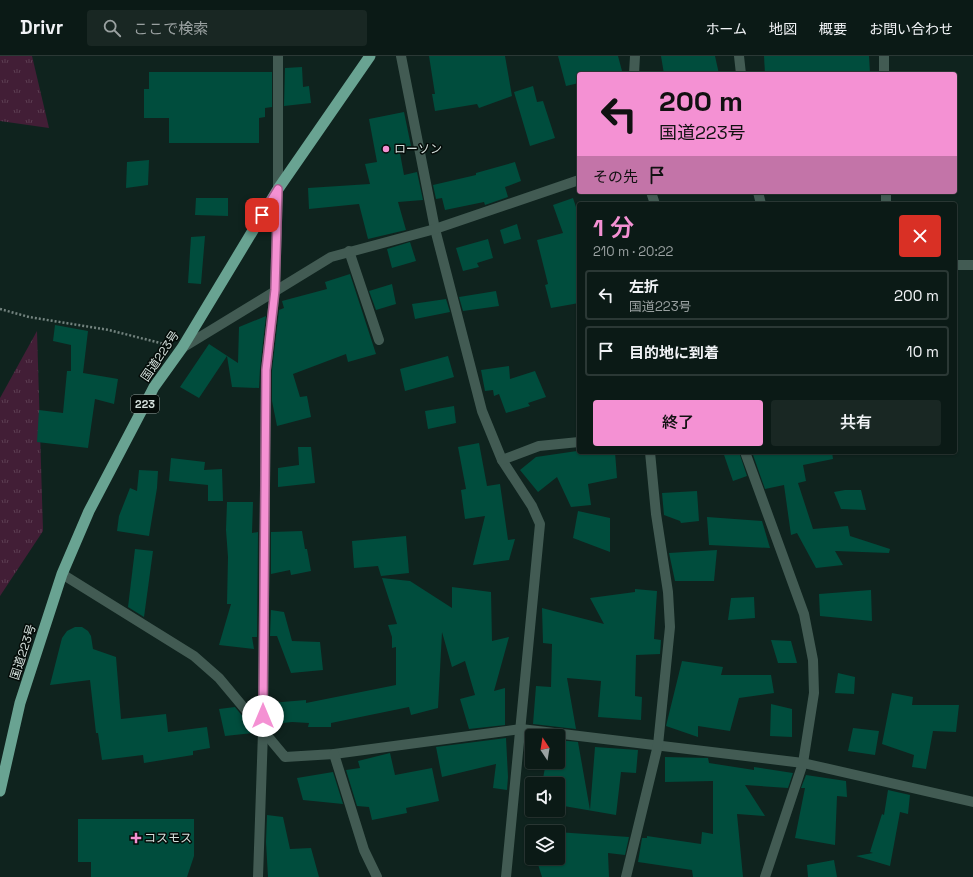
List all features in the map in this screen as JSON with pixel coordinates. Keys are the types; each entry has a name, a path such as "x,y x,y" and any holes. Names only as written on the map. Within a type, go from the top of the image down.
{"highway":[{"name":"国道223号","path":"0,791 20,703 62,574 89,511 154,387 182,348 278,189 370,56"}],"street":[{"path":"258,877 263,732 266,370 275,290 278,189 278,56"},
{"path":"401,56 435,229 482,411 502,460 532,506 540,524 506,877"},
{"path":"634,72 635,56"},
{"path":"739,56 741,72"},
{"path":"884,56 884,72"},
{"path":"182,348 331,257 435,229 577,181"},
{"path":"349,252 378,340"},
{"path":"957,265 973,265"},
{"path":"502,460 539,446 577,442"},
{"path":"626,877 658,745 670,627 668,592 656,514 650,454"},
{"path":"746,454 804,614 813,660 814,693 802,763 765,877"},
{"path":"62,574 194,656 220,678 285,757 334,754 521,729 802,763 973,802"},
{"path":"334,754 364,850 377,877"}],"path":[{"path":"0,309 29,317 109,330 182,348"}],"green space":[{"path":"0,56 32,56 49,128 0,121"},
{"path":"37,331 43,531 0,596 0,398"}],"building":[{"path":"429,56 505,56 512,96 479,108 477,104 435,111 432,94 435,94"},
{"path":"558,56 618,56 622,71 577,72 577,83 566,86"},
{"path":"661,56 715,56 719,72 664,72"},
{"path":"764,56 869,56 870,72 765,72"},
{"path":"302,67 303,87 309,86 311,103 284,106 285,68"},
{"path":"149,72 272,72 272,107 265,108 265,117 259,118 259,143 169,143 169,118 144,118 144,89 149,89"},
{"path":"533,86 537,102 543,101 555,138 530,146 514,92"},
{"path":"404,112 411,146 399,148 404,175 417,172 423,200 398,202 406,230 368,239 359,204 309,209 308,188 370,184 365,164 377,162 369,119"},
{"path":"149,160 148,185 126,188 127,162"},
{"path":"515,162 521,181 505,187 508,197 485,205 484,202 445,210 442,198 436,199 433,185 476,175 476,173"},
{"path":"196,198 228,198 228,216 195,215"},
{"path":"573,198 577,210 577,303 551,308 545,285 548,284 537,240 563,233 553,205"},
{"path":"517,224 521,239 504,244 500,230"},
{"path":"205,236 201,284 188,283 191,237"},
{"path":"488,239 493,258 477,263 479,267 463,271 456,248"},
{"path":"410,242 416,261 392,268 387,249"},
{"path":"350,274 376,354 348,362 346,354 293,374 300,397 307,396 311,417 277,426 272,401 272,370 279,310 284,308 282,301 327,289 325,282"},
{"path":"392,284 396,304 376,310 369,291"},
{"path":"496,291 499,306 463,311 459,297"},
{"path":"446,299 450,312 415,319 412,304"},
{"path":"266,316 259,388 232,387 227,356 199,398 180,387 209,344 238,363 239,327"},
{"path":"55,325 88,331 83,373 118,379 114,404 95,399 88,448 37,442 39,410 63,413 67,371 71,371 71,345 53,341"},
{"path":"448,356 454,377 405,391 400,369"},
{"path":"509,366 510,379 535,371 546,397 528,403 530,406 506,413 499,394 494,396 493,390 485,391 481,370"},
{"path":"454,406 456,423 428,429 425,411"},
{"path":"479,443 487,486 500,484 508,540 515,539 509,560 473,565 485,516 465,519 461,490 466,489 458,447"},
{"path":"298,447 311,447 315,483 278,487 278,468 299,465"},
{"path":"577,451 577,454 615,454 617,478 588,484 591,505 571,507 557,477 538,492 520,470 536,457"},
{"path":"724,454 740,454 747,476 733,481"},
{"path":"753,454 832,454 833,459 803,465 806,481 798,483 813,529 848,526 850,536 890,549 889,553 835,551 843,565 816,568 797,533 791,535 784,485 765,489"},
{"path":"171,458 205,462 204,470 222,469 223,501 208,501 208,485 169,481"},
{"path":"139,470 158,471 157,488 149,536 117,531 119,516 130,488 137,491"},
{"path":"861,490 866,510 841,509 834,492"},
{"path":"697,491 699,521 681,523 680,521 664,515 662,493"},
{"path":"227,502 253,502 252,533 258,532 257,637 252,637 254,649 219,645 231,604 227,604"},
{"path":"578,511 610,518 610,552 573,538"},
{"path":"707,517 762,521 770,548 709,545"},
{"path":"302,531 311,571 291,575 290,570 271,574 271,532"},
{"path":"406,536 409,573 381,576 378,566 354,568 352,541"},
{"path":"135,549 153,551 144,617 128,607"},
{"path":"717,550 714,581 675,581 669,553"},
{"path":"382,578 410,581 452,608 452,587 491,592 492,641 509,637 494,691 505,688 505,725 469,729 460,699 475,695 465,661 452,667 442,632 438,708 411,715 409,707 331,723 331,727 308,727 309,723 292,722 273,724 270,703 306,700 306,703 396,685 396,647 392,648 392,637 388,625 397,624"},
{"path":"635,589 657,591 654,639 661,640 660,654 636,655 635,696 642,697 641,720 598,717 601,681 567,678 576,729 533,724 536,686 551,687 552,644 543,643 542,608 604,624 590,598 635,592"},
{"path":"871,590 872,621 820,616 819,594"},
{"path":"754,597 755,618 728,620 731,598"},
{"path":"271,610 284,612 292,641 320,642 323,670 291,673 277,636 270,636"},
{"path":"75,627 82,627 88,631 91,636 93,649 116,657 121,719 166,714 168,732 207,727 210,748 193,751 193,755 144,763 143,755 102,760 98,733 96,733 90,680 50,685 62,638 67,631"},
{"path":"771,640 791,641 797,663 778,663"},
{"path":"682,661 723,667 721,675 771,675 774,693 739,698 730,731 698,726 698,737 666,726"},
{"path":"838,673 855,677 854,694 835,693"},
{"path":"892,693 913,697 912,705 959,705 956,732 933,731 926,769 912,767 914,755 882,744"},
{"path":"771,704 792,709 792,737 770,736"},
{"path":"235,707 253,733 225,736 219,709"},
{"path":"853,728 879,731 875,755 848,751"},
{"path":"506,738 508,777 507,790 493,788 496,764 442,777 436,747"},
{"path":"565,741 578,742 590,810 595,747 638,750 636,773 621,772 616,815 565,806 565,777 543,777 545,769 565,769"},
{"path":"390,753 395,775 432,768 439,801 406,808 407,813 372,820 369,807 357,806 346,770 360,768 358,761"},
{"path":"665,757 708,758 709,763 754,770 754,767 793,773 788,788 745,785 765,816 737,814 743,877 693,877 692,870 638,862 642,838 647,838 647,836 701,844 702,832 713,834 713,781 665,782"},
{"path":"333,772 343,804 303,800 297,778"},
{"path":"806,775 846,781 847,797 837,796 835,845 795,838 805,788 801,788"},
{"path":"888,790 910,795 908,814 900,812 890,866 856,856 873,853 870,852 882,814 884,815"},
{"path":"267,815 283,817 290,849 311,848 319,877 268,877 266,842"},
{"name":"コスモス","path":"78,819 194,819 194,856 187,877 91,877 91,862 78,862"},
{"path":"565,832 629,837 625,855 608,853 609,877 542,877 538,865 565,865"},
{"path":"834,860 837,877 808,877 807,865"}],"place":[{"name":"ローソン","path":"386,149"},
{"name":"コスモス","path":"136,838"}],"route":[{"path":"262,215 278,189 275,290 266,370 263,716"}]}
